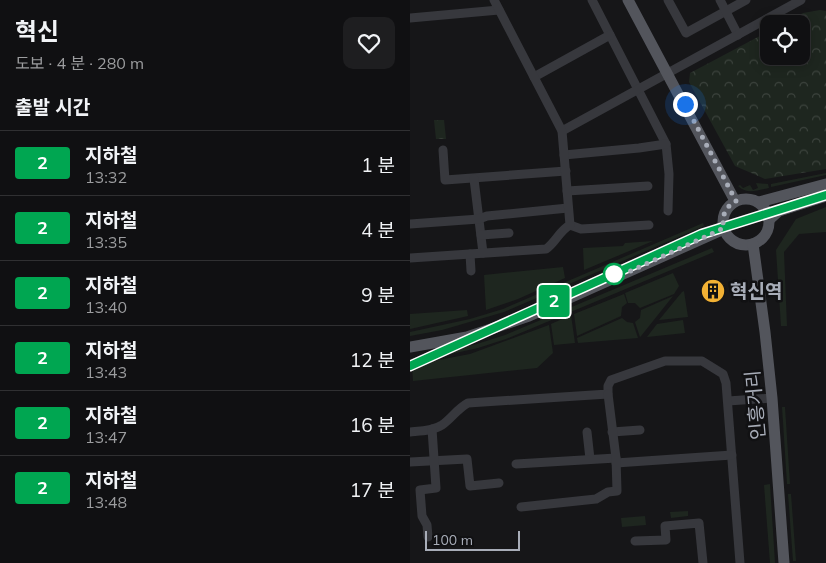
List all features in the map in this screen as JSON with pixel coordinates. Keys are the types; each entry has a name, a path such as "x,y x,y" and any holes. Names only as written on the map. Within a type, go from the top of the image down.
{"main road":[{"path":"628,0 736,201"},
{"path":"759,202 826,184"},
{"path":"770,219 779,211 826,196"},
{"path":"746,198 759,202 765,208 770,219 768,231 764,238 753,244 740,244 732,241 724,228 724,212 736,201 746,198"},
{"path":"410,347 467,337 529,316 724,228"},
{"name":"인흥거리","path":"753,244 772,398 784,563"}],"street":[{"path":"494,0 562,131 570,225"},
{"path":"592,0 666,144 669,174 668,211"},
{"path":"668,0 686,33 746,0"},
{"path":"720,0 738,35"},
{"path":"562,131 801,0"},
{"path":"410,18 499,10"},
{"path":"534,77 610,35"},
{"path":"564,155 666,144"},
{"path":"443,150 445,180 566,171"},
{"path":"474,179 483,253"},
{"path":"567,191 648,186"},
{"path":"410,224 479,219 487,216 568,208"},
{"path":"410,258 546,249 563,229 570,225 581,229 650,224"},
{"path":"481,235 509,233"},
{"path":"470,254 471,270"},
{"path":"521,507 596,499 608,492 617,491 616,461 608,394 608,386 611,380 665,361 702,361 723,374 728,401 740,563"},
{"path":"410,432 441,426 468,403 608,394"},
{"path":"728,401 772,398"},
{"path":"428,537 427,525 422,516 420,490 436,488 432,429"},
{"path":"612,432 640,430"},
{"path":"587,432 590,459"},
{"path":"516,464 590,459 616,461 732,455"},
{"path":"410,462 467,459 470,486 499,484"},
{"path":"634,541 666,540 665,526 698,523 703,563"}],"green space":[{"path":"820,10 826,11 826,169 765,179 735,166 689,82 690,73 760,36 760,65 810,65 810,15 799,15"},
{"path":"434,120 444,120 446,139 436,139"},
{"path":"826,173 826,175 771,187 771,184"},
{"path":"756,183 768,184 769,188 749,191 738,186 740,185 743,188 750,185 753,190 758,188"},
{"path":"826,207 826,232 799,234 784,252 787,326 781,326 776,250 796,219"},
{"path":"703,223 704,226 504,312 442,330 410,336 410,332 470,319 503,309"},
{"path":"653,241 584,270 583,248 623,246 625,243"},
{"path":"712,248 714,252 506,339 478,348 410,363 410,359 477,344 505,335"},
{"path":"563,267 565,278 518,299 486,310 484,275"},
{"path":"673,273 679,286 674,294 640,308 635,303 628,303 625,293"},
{"path":"684,291 688,317 659,320 682,292"},
{"path":"624,294 627,303 622,307 621,316 577,336 574,314"},
{"path":"673,296 640,337 635,322 640,318 641,310"},
{"path":"467,310 468,316 410,329 410,314"},
{"path":"571,315 575,343 554,345 551,324"},
{"path":"622,318 627,322 633,323 638,338 578,343 577,338"},
{"path":"683,320 685,333 647,337 657,324"},
{"path":"549,325 553,353 537,368 413,381 412,365 470,354"},
{"path":"782,407 785,407 790,484 787,484"},
{"path":"770,484 775,563 770,563 764,485"},
{"path":"788,494 791,494 796,561 793,561"},
{"path":"688,511 688,516 671,518 670,512"},
{"path":"645,516 646,525 622,527 621,518"}],"metro line":[{"name":"2","path":"410,366 702,234 826,195"}],"place":[{"name":"혁신역","path":"713,291"}],"route":[{"path":"614,274 620,276 724,228 724,212 736,201 685,104"}]}
